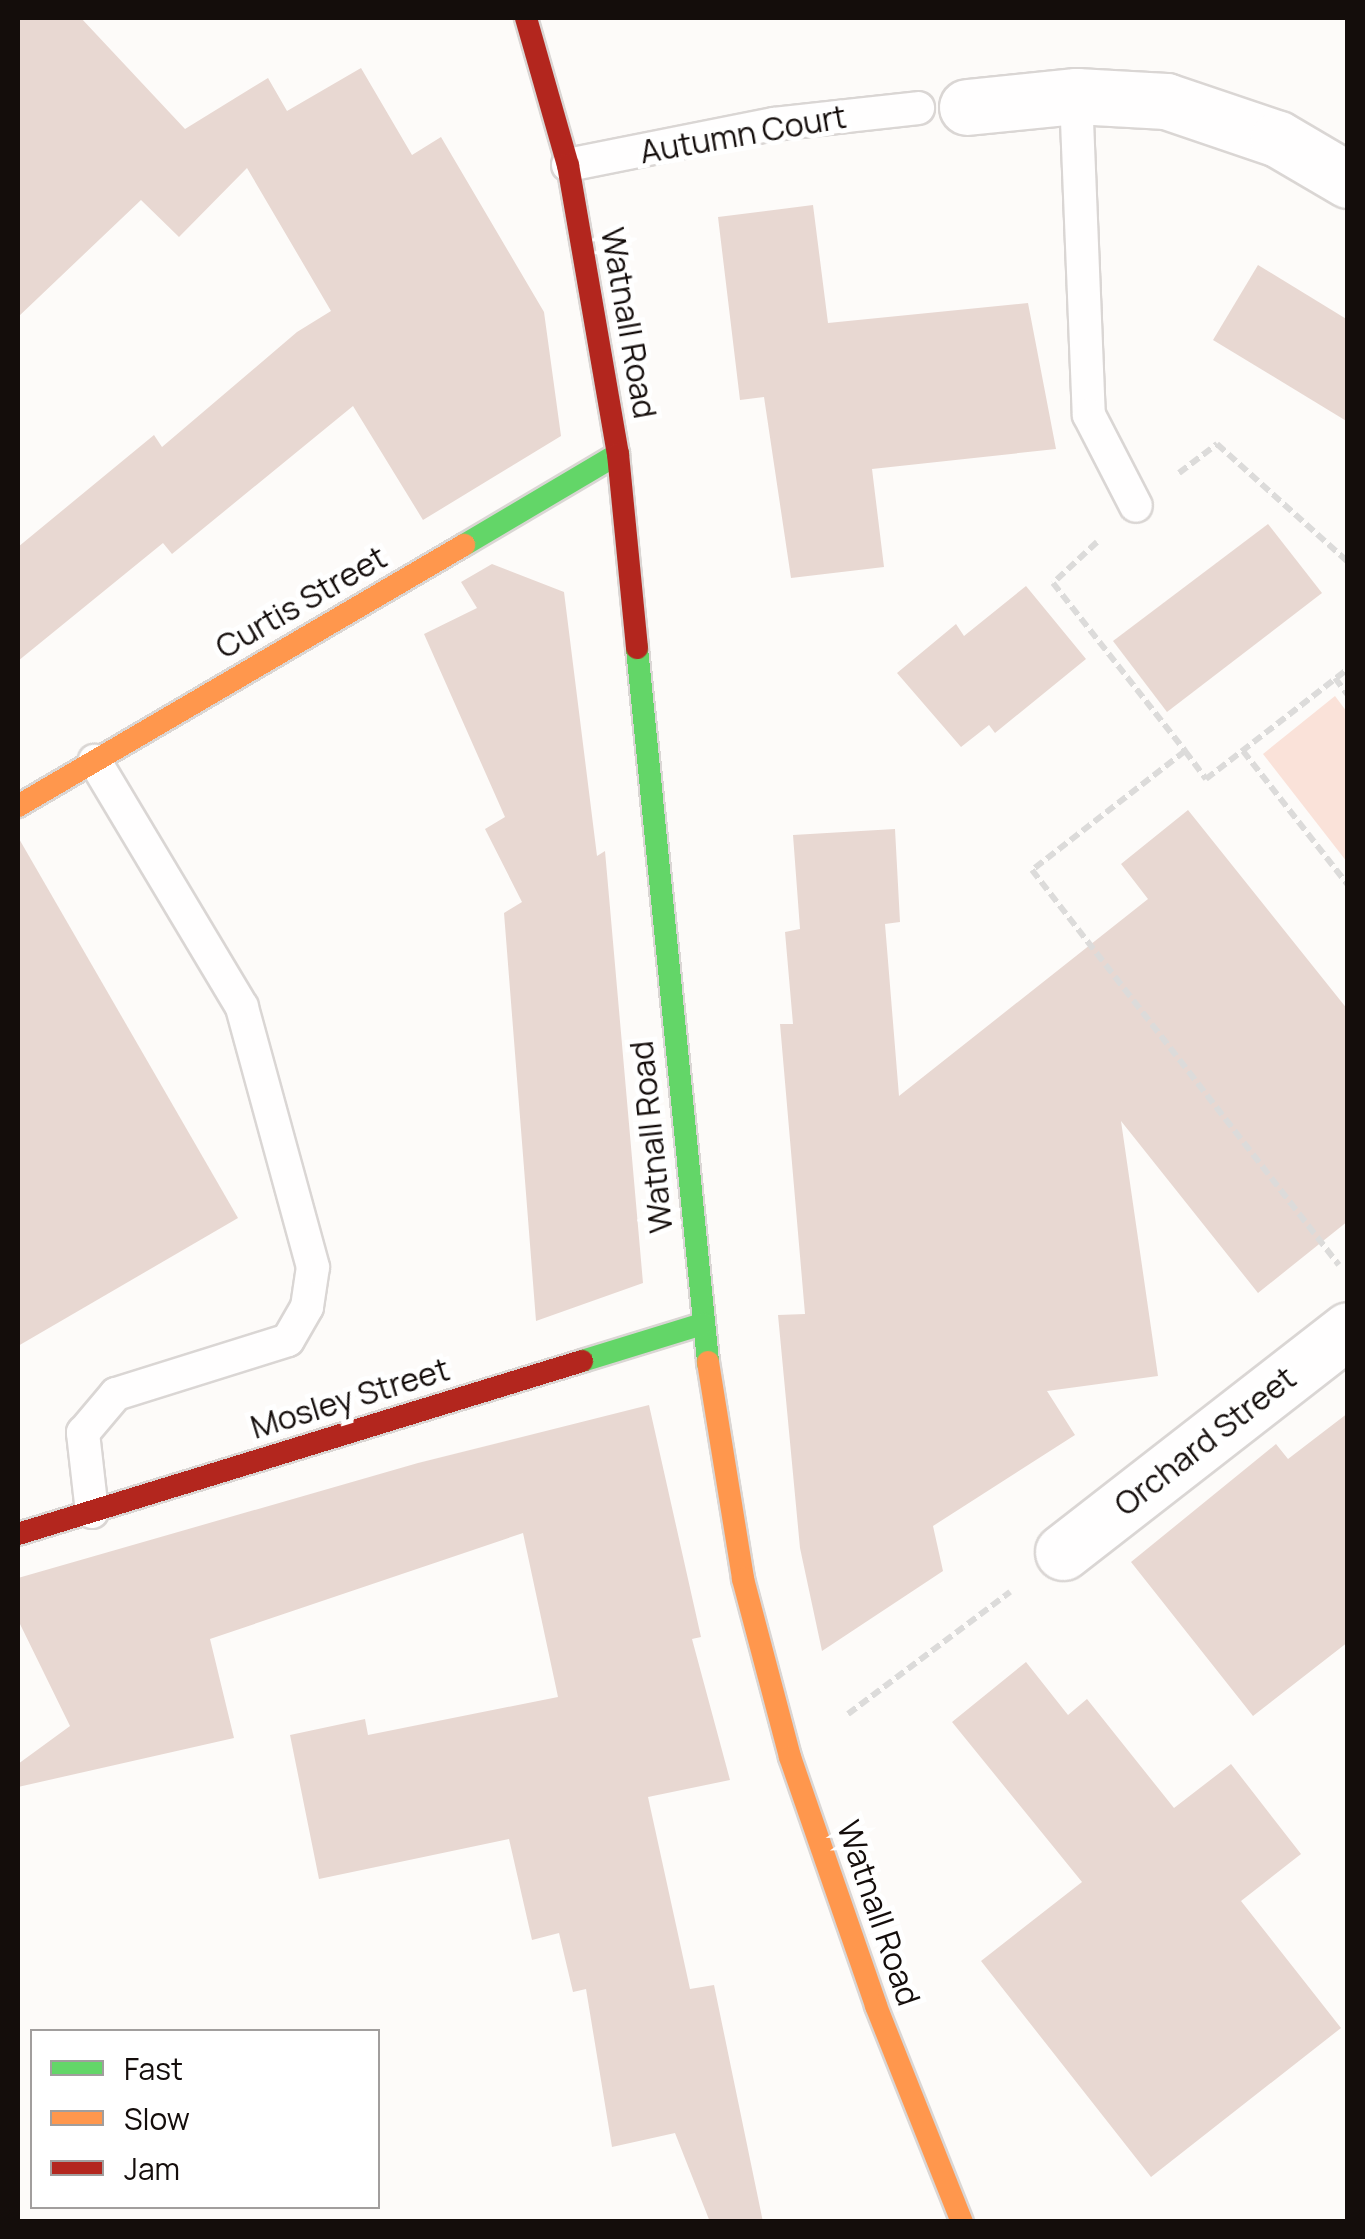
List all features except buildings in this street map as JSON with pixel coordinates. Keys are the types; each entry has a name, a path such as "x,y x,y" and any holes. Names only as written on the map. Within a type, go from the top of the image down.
{"main road":[{"name":"Watnall Road","path":"526,18 568,164 618,454 702,1324 743,1579 790,1756 876,2006 962,2222"},
{"name":"Curtis Street","path":"18,806 618,454"},
{"name":"Mosley Street","path":"18,1534 702,1324"}],"street":[{"path":"943,108 1076,96 1166,101 1278,139 1348,180"},
{"name":"Orchard Street","path":"1063,1552 1348,1330"}],"lane":[{"path":"1076,96 1089,415 1136,506"},
{"name":"Autumn Court","path":"568,164 774,124 943,108"},
{"path":"92,1512 84,1433 116,1394 288,1340 307,1307 313,1268 242,1007 95,761"}],"path":[{"path":"1348,562 1216,444 1136,506 1053,583 1206,779 1348,668"},
{"path":"1335,678 1348,695"},
{"path":"1185,751 1032,870 1348,1276"},
{"path":"1243,751 1348,885"},
{"path":"790,1756 1063,1552"}],"shaded area":[{"path":"1335,696 1347,712 1347,862 1263,754"}],"traffic: fast":[{"path":"464,545 618,454"},
{"path":"637,648 708,1362"},
{"path":"582,1361 702,1324"}],"traffic: slow":[{"path":"18,806 464,545"},
{"path":"708,1362 743,1579 790,1757 876,2006 962,2222"}],"traffic: jam":[{"path":"526,18 568,165 618,454 637,648"},
{"path":"18,1534 582,1361"}]}
